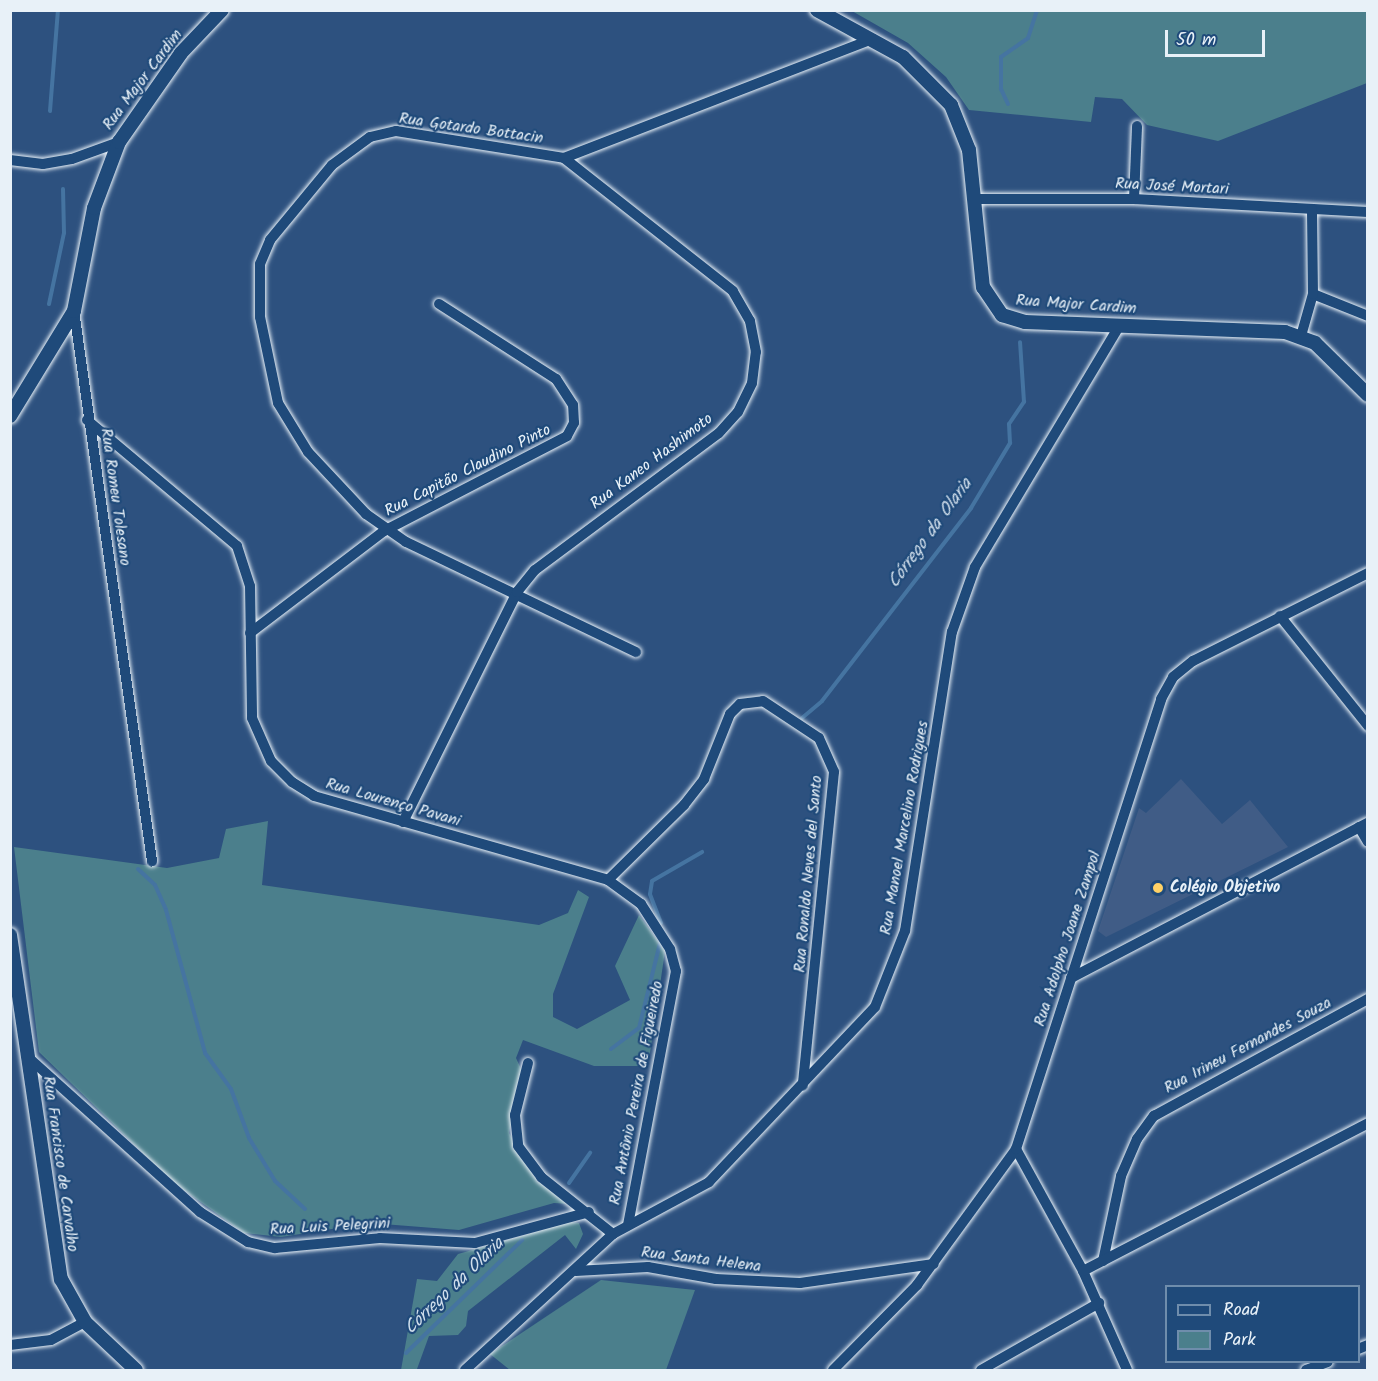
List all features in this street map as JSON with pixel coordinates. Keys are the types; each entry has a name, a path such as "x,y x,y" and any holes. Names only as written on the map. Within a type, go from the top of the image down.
{"street":[{"name":"Rua Major Cardim","path":"10,160 43,164 72,159 119,142 181,53 222,10"},
{"name":"Rua Major Cardim","path":"817,10 873,39 918,69 951,105 969,150 983,287 993,308 1018,321 1270,329 1301,336 1368,395"},
{"name":"Rua Gotardo Bottacin","path":"636,652 517,592 384,531 308,452 278,403 257,289 270,240 332,165 370,137 396,131 564,158 873,39"},
{"path":"1134,199 1137,126"},
{"name":"Rua Romeu Tolesano","path":"119,142 94,208 74,311 87,420 152,861"},
{"name":"Rua Kaneo Hashimoto","path":"403,822 517,592 554,553 719,433 738,412 752,383 756,352 750,321 733,291 564,158"},
{"name":"Rua José Mortari","path":"975,199 1134,199 1368,212"},
{"path":"1301,336 1313,294 1312,209"},
{"path":"1313,294 1368,316"},
{"name":"Rua Capitão Claudino Pinto","path":"250,633 384,531 551,447 574,423 573,405 556,379 439,304"},
{"path":"10,416 74,311"},
{"name":"Rua Manoel Marcelino Rodrigues","path":"576,1271 613,1234 709,1182 803,1085 875,1006 893,970 905,931 952,632 975,567 1119,326"},
{"name":"Rua Lourenço Pavani","path":"87,420 237,546 250,586 252,718 271,761 314,796 608,880"},
{"name":"Rua Adolpho Joane Zampol","path":"833,1371 933,1264 1016,1149 1161,699 1173,677 1193,661 1368,573"},
{"path":"1280,616 1368,726"},
{"name":"Rua Ronaldo Neves del Santo","path":"608,880 704,779 730,714 740,704 763,701 819,738 832,758 803,1085"},
{"path":"1071,978 1363,825 1368,842"},
{"name":"Rua Antônio Pereira de Figueiredo","path":"608,880 641,904 670,949 676,971 628,1225"},
{"name":"Rua Francisco de Carvalho","path":"10,935 55,1253 61,1279 85,1322 136,1371"},
{"name":"Rua Irineu Fernandes Souza","path":"1102,1261 1121,1176 1137,1139 1154,1116 1368,999"},
{"name":"Rua Luis Pelegrini","path":"29,1058 200,1212 248,1242 275,1248 380,1238 475,1243 589,1212"},
{"path":"528,1063 515,1114 518,1146 541,1177 589,1212 613,1234"},
{"path":"1083,1271 1368,1123"},
{"path":"1016,1149 1083,1271 1127,1371"},
{"name":"Rua Santa Helena","path":"576,1271 648,1267 716,1279 800,1283 933,1264"},
{"path":"465,1371 576,1271"},
{"path":"981,1371 1099,1303"},
{"path":"10,1345 51,1340 85,1322"},
{"path":"1306,1371 1326,1363"}],"shaded area":[{"name":"Colégio Objetivo","path":"1181,779 1222,824 1250,800 1288,847 1106,937 1098,931 1139,808 1146,813"}],"green space":[{"path":"852,11 1367,11 1367,83 1218,141 1147,125 1122,99 1095,97 1091,122 969,110 946,77 908,43"},
{"path":"268,821 262,885 539,925 568,913 578,890 589,897 553,994 553,1017 577,1029 630,1000 615,966 639,915 665,951 650,1053 640,1066 594,1066 523,1040 516,1058 522,1071 509,1133 537,1181 571,1204 554,1203 459,1230 370,1223 281,1237 244,1233 174,1183 39,1052 14,847 167,868 219,858 226,829"},
{"path":"570,1222 579,1223 583,1234 576,1249 565,1235 468,1311 466,1326 458,1335 429,1336 417,1369 401,1370 417,1279 437,1281 458,1254"},
{"path":"601,1280 695,1290 666,1370 510,1370 490,1354"}],"waterway":[{"path":"50,111 58,10"},
{"name":"Córrego da Olaria","path":"1008,104 1001,89 1001,57 1028,38 1037,10"},
{"path":"49,304 64,233 63,189"},
{"name":"Córrego da Olaria","path":"802,718 822,701 971,508 1010,443 1009,424 1024,402 1020,342"},
{"name":"Córrego da Olaria","path":"661,923 650,894 652,881 702,852"},
{"path":"138,869 155,885 166,910 205,1053 231,1089 249,1138 275,1181 305,1209"},
{"name":"Córrego da Olaria","path":"611,1049 639,1028 660,943"},
{"name":"Córrego da Olaria","path":"569,1183 590,1153"},
{"name":"Córrego da Olaria","path":"406,1353 522,1240"}],"place":[{"name":"Colégio Objetivo","path":"1158,888"}]}
